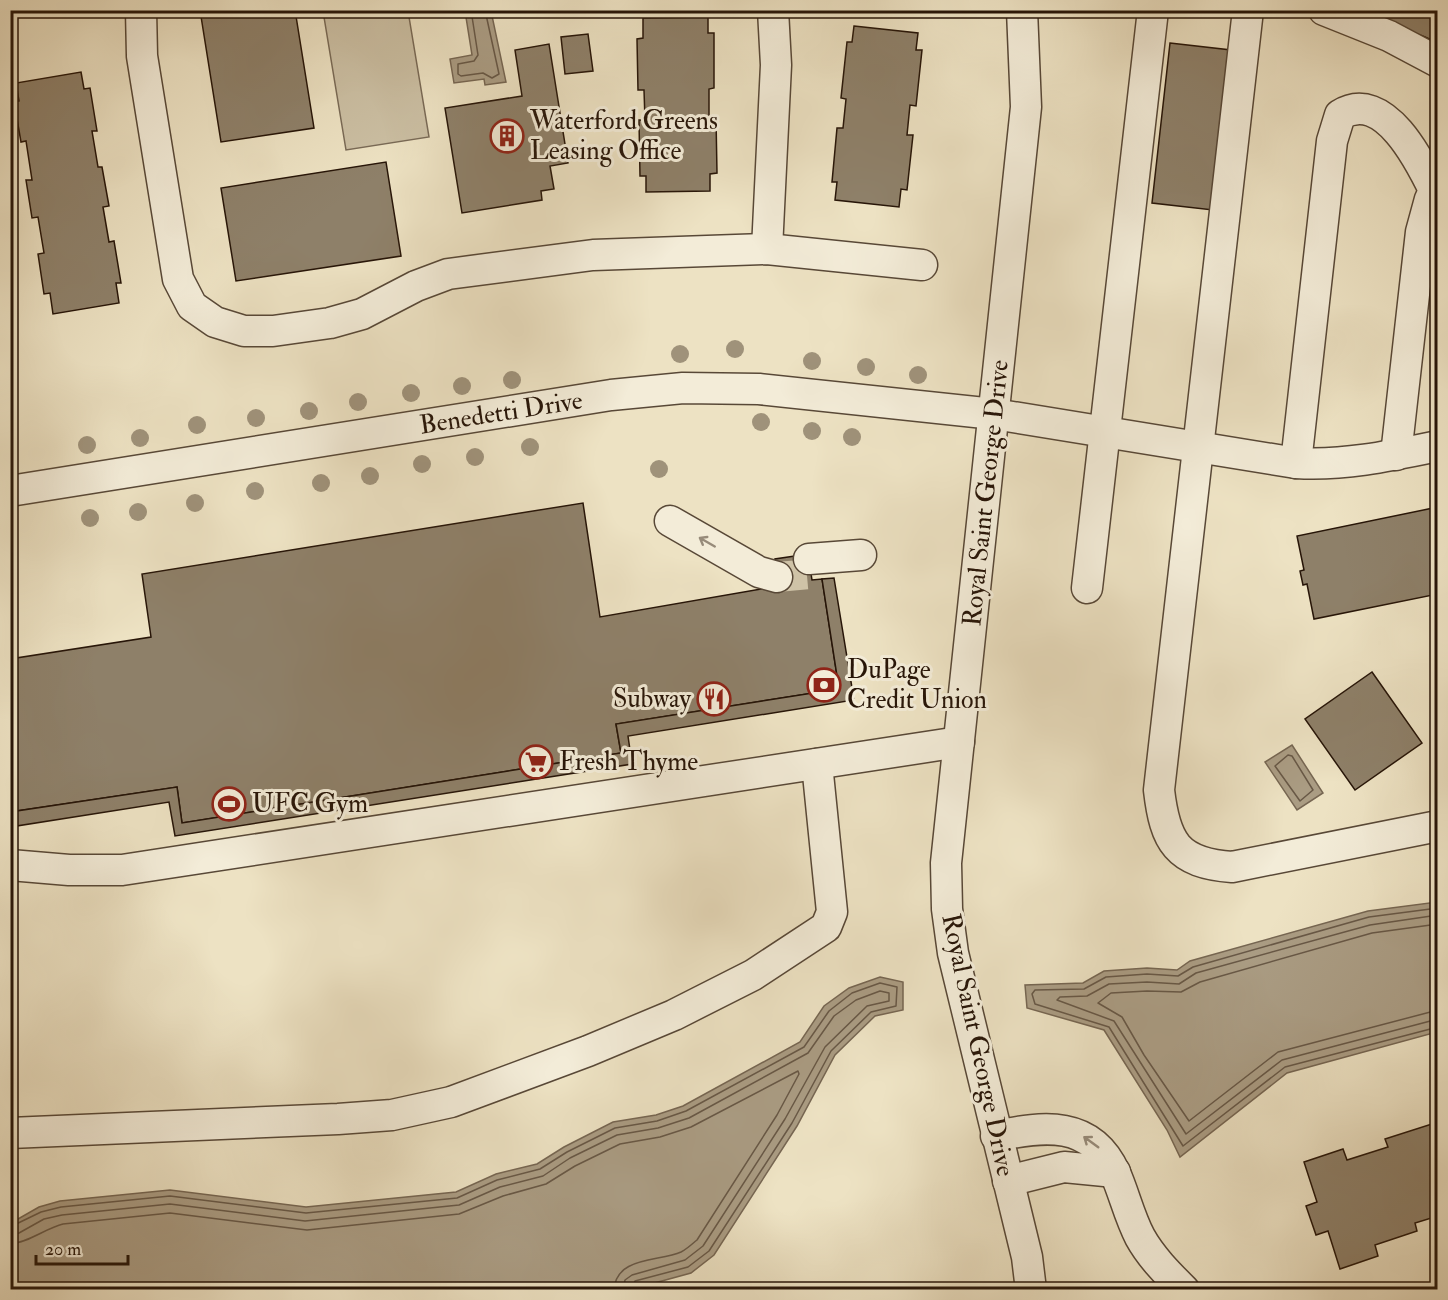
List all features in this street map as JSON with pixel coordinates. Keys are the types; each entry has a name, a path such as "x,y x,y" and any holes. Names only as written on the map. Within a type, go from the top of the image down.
{"street":[{"path":"141,10 142,56 178,279 192,306 215,322 244,331 273,331 330,323 362,314 416,286 459,272 593,255 767,249 922,265"},
{"path":"767,249 776,65 773,10"},
{"name":"Royal Saint George Drive","path":"1022,10 1026,107 946,863 947,909 953,953 1027,1257 1031,1290"},
{"path":"1087,588 1153,10"},
{"path":"1248,10 1159,790 1166,832 1176,848 1192,859 1212,865 1232,867 1437,825"},
{"path":"1324,10 1389,36 1437,62"},
{"path":"1296,463 1332,141 1340,115 1346,111 1375,114 1389,122 1410,144 1436,192 1430,199 1421,232 1396,454"},
{"name":"Benedetti Drive","path":"10,491 611,395 683,388 759,389 994,414 1296,463 1325,465 1437,446"},
{"path":"670,521 746,565 776,570"},
{"path":"810,567 862,564"},
{"path":"10,865 69,870 122,870 959,742"},
{"path":"10,1133 248,1124 392,1115 476,1094 588,1052 674,1015 753,975 826,927 832,912 817,764"},
{"path":"996,1136 1022,1131 1055,1129 1078,1133 1102,1150 1115,1172 1140,1237 1165,1271 1184,1290"},
{"path":"1008,1181 1064,1167 1115,1172"}],"shaded area":[{"path":"323,11 408,11 429,137 346,150"}],"water":[{"path":"465,11 491,11 506,82 485,85 484,79 454,83 450,59 472,55"},
{"path":"1292,745 1323,793 1297,810 1265,762"},
{"path":"1437,902 1437,1032 1287,1073 1180,1157 1167,1130 1104,1030 1027,1008 1025,985 1083,983 1104,971 1147,968 1177,970 1190,961 1368,911"},
{"path":"880,977 903,982 903,1010 875,1016 835,1055 797,1126 714,1255 691,1273 629,1290 11,1289 11,1223 39,1207 60,1201 170,1190 306,1207 456,1192 496,1174 537,1164 564,1147 613,1122 656,1115 683,1106 800,1042 824,1006 849,988"}],"building":[{"path":"200,10 295,10 314,128 221,142"},
{"path":"1356,10 1438,10 1438,43 1425,37"},
{"path":"708,17 708,33 714,33 714,88 709,89 709,118 716,118 717,173 710,174 710,191 646,192 646,176 640,176 639,120 645,120 644,90 638,90 637,39 643,38 643,18"},
{"path":"854,26 918,33 916,50 922,50 916,106 910,105 907,135 913,135 907,190 901,189 899,207 835,200 837,182 832,182 837,128 843,128 846,99 841,98 847,42 852,42"},
{"path":"588,34 593,71 565,74 561,37"},
{"path":"1170,43 1231,50 1213,210 1152,203"},
{"name":"Waterford Greens Leasing Office","path":"549,44 568,163 550,166 554,189 541,191 542,200 462,213 445,108 522,96 515,50"},
{"path":"81,72 84,89 90,88 97,131 92,131 98,167 102,167 109,206 103,207 109,242 114,241 121,283 116,283 119,303 53,314 50,293 44,294 38,254 44,253 38,217 32,218 26,180 32,180 26,141 21,142 14,102 19,101 16,83"},
{"path":"386,162 401,256 236,281 221,188"},
{"path":"583,503 600,617 778,586 775,559 808,554 812,580 822,579 839,689 616,724 621,753 182,823 177,787 10,812 10,659 151,637 142,574"},
{"path":"1438,507 1438,594 1314,619 1307,584 1303,585 1300,571 1304,570 1297,536"},
{"path":"834,578 854,700 628,736 632,764 175,836 169,802 10,827 10,812 177,787 182,823 621,753 616,724 839,689 822,579"},
{"path":"1372,672 1422,743 1355,790 1305,719"},
{"path":"1438,1122 1438,1216 1415,1223 1417,1231 1375,1245 1378,1256 1340,1269 1328,1231 1316,1235 1306,1206 1317,1202 1304,1162 1343,1149 1347,1160 1388,1147 1385,1139"}],"tunnel":[{"path":"777,577 811,574"}],"place":[{"name":"Waterford Greens Leasing Office","path":"507,136"},
{"name":"DuPage Credit Union","path":"824,685"},
{"name":"Subway","path":"714,699"},
{"name":"Fresh Thyme","path":"536,762"},
{"name":"UFC Gym","path":"229,804"}]}
